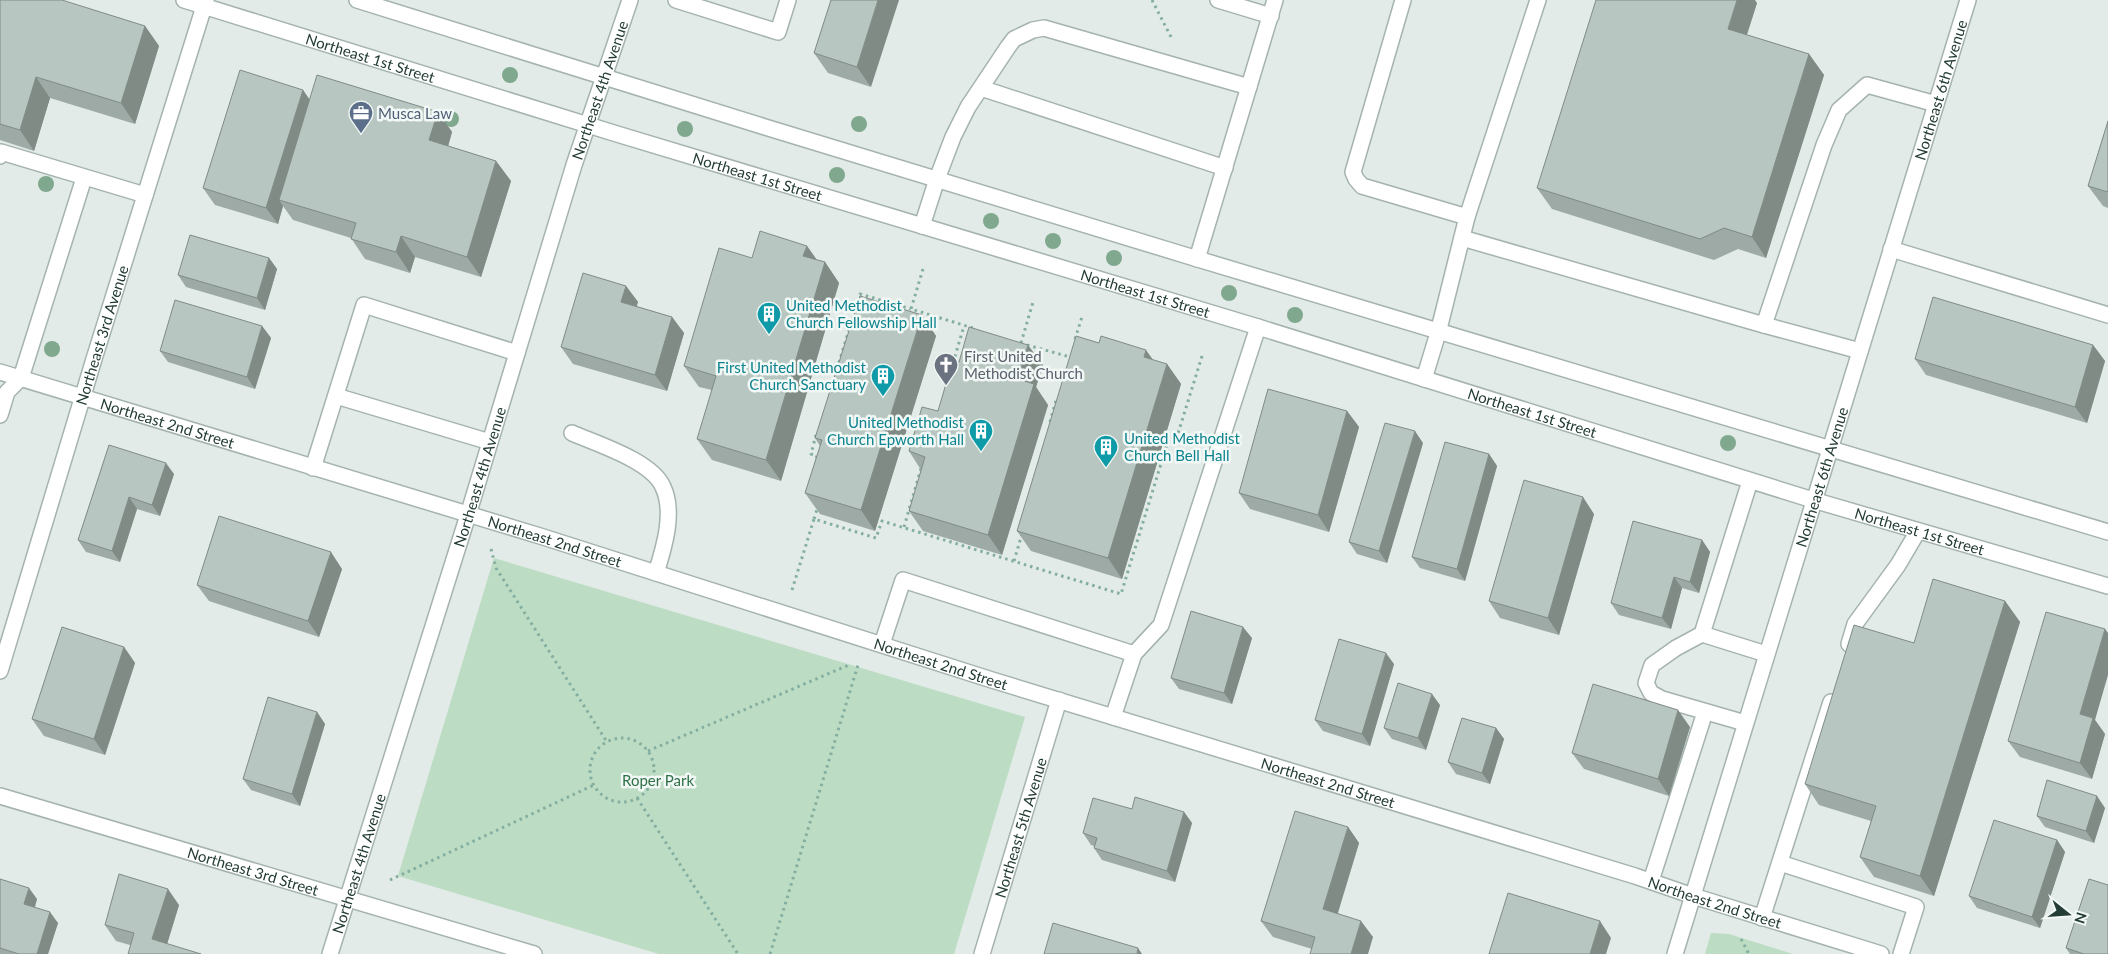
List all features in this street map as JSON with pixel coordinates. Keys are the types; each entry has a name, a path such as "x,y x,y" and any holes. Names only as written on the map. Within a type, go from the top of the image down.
{"street":[{"name":"Northeast 1st Street","path":"184,0 205,3 588,125 1258,327 1750,481 2108,586"},
{"path":"357,0 1438,333 1828,451 2108,532"},
{"name":"Northeast 4th Avenue","path":"330,954 588,125 630,0"},
{"path":"676,0 778,32 788,0"},
{"path":"1218,0 1271,16"},
{"path":"1198,259 1276,0"},
{"path":"1403,0 1353,172 1362,186 1467,217"},
{"path":"1424,379 1438,333 1467,217 1538,0"},
{"name":"Northeast 6th Avenue","path":"1675,954 1968,0"},
{"name":"Northeast 3rd Avenue","path":"0,671 82,398 205,3"},
{"path":"922,226 936,179 953,137 968,107 1014,39 1032,30 1044,28 1249,87"},
{"path":"1764,325 1824,145 1839,110 1866,85 1936,104"},
{"path":"982,88 1225,168"},
{"path":"1,154 145,195"},
{"path":"0,415 7,392 21,378 84,178"},
{"path":"1462,238 1860,352"},
{"path":"1891,249 2108,315"},
{"path":"313,468 364,306 517,353"},
{"path":"1113,717 1134,654 1161,625 1258,327"},
{"name":"Northeast 2nd Street","path":"0,372 656,573 1113,717 1651,881 1762,918 1881,954"},
{"path":"336,396 490,442"},
{"path":"572,433 625,455 648,468 663,486 668,510 666,539 656,573"},
{"path":"1745,724 1662,699 1650,693 1646,683 1652,665 1676,648 1702,634 1750,481"},
{"path":"1844,661 1855,624 1898,565 1918,531"},
{"path":"882,644 903,580 1134,654"},
{"path":"1702,634 1766,654"},
{"path":"1762,918 1835,688"},
{"name":"Northeast 5th Avenue","path":"982,954 1059,700"},
{"path":"1651,881 1705,712"},
{"name":"Northeast 3rd Street","path":"0,796 534,954"},
{"path":"1780,863 1916,907 1901,954"}],"path":[{"path":"1152,0 1171,38"},
{"path":"911,309 923,269"},
{"path":"834,378 860,294 973,329"},
{"path":"1033,302 1021,343 1069,358 1072,350"},
{"path":"1074,342 1082,317"},
{"path":"950,372 964,326"},
{"path":"814,519 876,538 882,521 1121,594 1168,441 1175,443 1203,353"},
{"path":"1050,425 1059,392"},
{"path":"815,462 817,456 811,454 816,435"},
{"path":"904,527 923,463"},
{"path":"791,593 819,504"},
{"path":"1014,561 1022,533"},
{"path":"491,549 496,568 607,742"},
{"path":"648,751 860,661 770,954"},
{"path":"619,738 631,739 643,745 648,751 654,766 652,779 646,790 637,798 625,802 612,800 602,795 594,785 590,773 591,761 597,749 607,742 619,738"},
{"path":"390,880 594,785"},
{"path":"637,798 738,954"},
{"path":"1740,938 1749,954"}],"green space":[{"name":"Roper Park","path":"494,558 1025,717 954,954 659,954 398,876"},
{"path":"1711,933 1729,934 1793,954 1705,954"}],"building":[{"path":"0,0 62,0 145,26 121,103 36,77 20,130 0,124"},
{"path":"831,0 878,0 857,67 814,53"},
{"path":"1596,0 1737,0 1728,29 1809,54 1752,237 1724,228 1700,239 1537,188"},
{"path":"240,70 303,90 266,208 203,188"},
{"path":"317,75 438,112 429,140 496,161 467,257 401,236 396,252 351,239 356,223 279,200"},
{"path":"2108,121 2108,192 2088,186"},
{"name":"United Methodist Church Fellowship Hall","path":"760,231 807,246 803,256 825,262 766,460 697,439 716,376 684,366 719,248 752,258"},
{"path":"190,235 269,258 257,298 178,275"},
{"path":"583,273 626,286 621,302 672,317 655,375 561,347"},
{"name":"First United Methodist Church Sanctuary","path":"860,296 922,315 861,510 805,493 822,440 815,438"},
{"path":"1933,297 2093,345 2075,407 1915,359"},
{"path":"175,300 262,326 247,377 160,351"},
{"name":"United Methodist Church Epworth Hall","path":"969,327 1028,345 1018,379 1034,384 988,535 909,511 925,457 909,451 922,407 938,411 953,360 959,362"},
{"name":"United Methodist Church Bell Hall","path":"1076,336 1099,343 1101,336 1146,350 1144,357 1167,364 1108,558 1017,531"},
{"path":"1268,389 1347,411 1318,515 1239,493"},
{"path":"1385,423 1415,431 1379,551 1349,542"},
{"path":"1445,442 1489,454 1457,569 1412,557"},
{"path":"109,445 166,463 152,505 129,497 112,551 78,540"},
{"path":"1524,480 1583,497 1548,618 1489,601"},
{"path":"219,516 331,552 308,621 197,585"},
{"path":"1633,521 1702,540 1690,582 1674,577 1662,618 1611,603"},
{"path":"1933,579 2005,601 1920,876 1860,857 1876,806 1805,784 1854,625 1914,643"},
{"path":"1191,611 1243,627 1224,693 1171,678"},
{"path":"2046,612 2105,629 2080,714 2093,718 2080,763 2008,741"},
{"path":"62,627 124,647 94,739 32,719"},
{"path":"1339,639 1386,653 1362,734 1315,720"},
{"path":"1398,683 1432,694 1418,738 1384,728"},
{"path":"1593,684 1678,710 1658,779 1572,753"},
{"path":"268,697 317,712 292,794 243,779"},
{"path":"1462,718 1496,728 1482,773 1448,762"},
{"path":"2047,780 2097,796 2086,831 2037,816"},
{"path":"1135,797 1184,812 1167,871 1094,848 1097,838 1083,833 1093,798 1132,809"},
{"path":"1295,811 1348,827 1323,909 1361,921 1351,954 1310,954 1315,937 1261,921"},
{"path":"1994,820 2057,840 2032,917 1969,896"},
{"path":"119,874 168,889 152,939 201,954 128,954 134,933 105,925"},
{"path":"0,879 29,888 24,904 50,912 37,954 19,954 0,948"},
{"path":"2089,879 2108,885 2108,954 2084,954 2066,948"},
{"path":"1508,893 1600,921 1590,954 1489,954"},
{"path":"1053,923 1138,948 1137,954 1044,954"}],"place":[{"name":"Musca Law","path":"361,134"},
{"name":"United Methodist Church Fellowship Hall","path":"769,335"},
{"name":"First United Methodist Church","path":"946,386"},
{"name":"First United Methodist Church Sanctuary","path":"883,397"},
{"name":"United Methodist Church Epworth Hall","path":"981,452"},
{"name":"United Methodist Church Bell Hall","path":"1106,468"}]}
